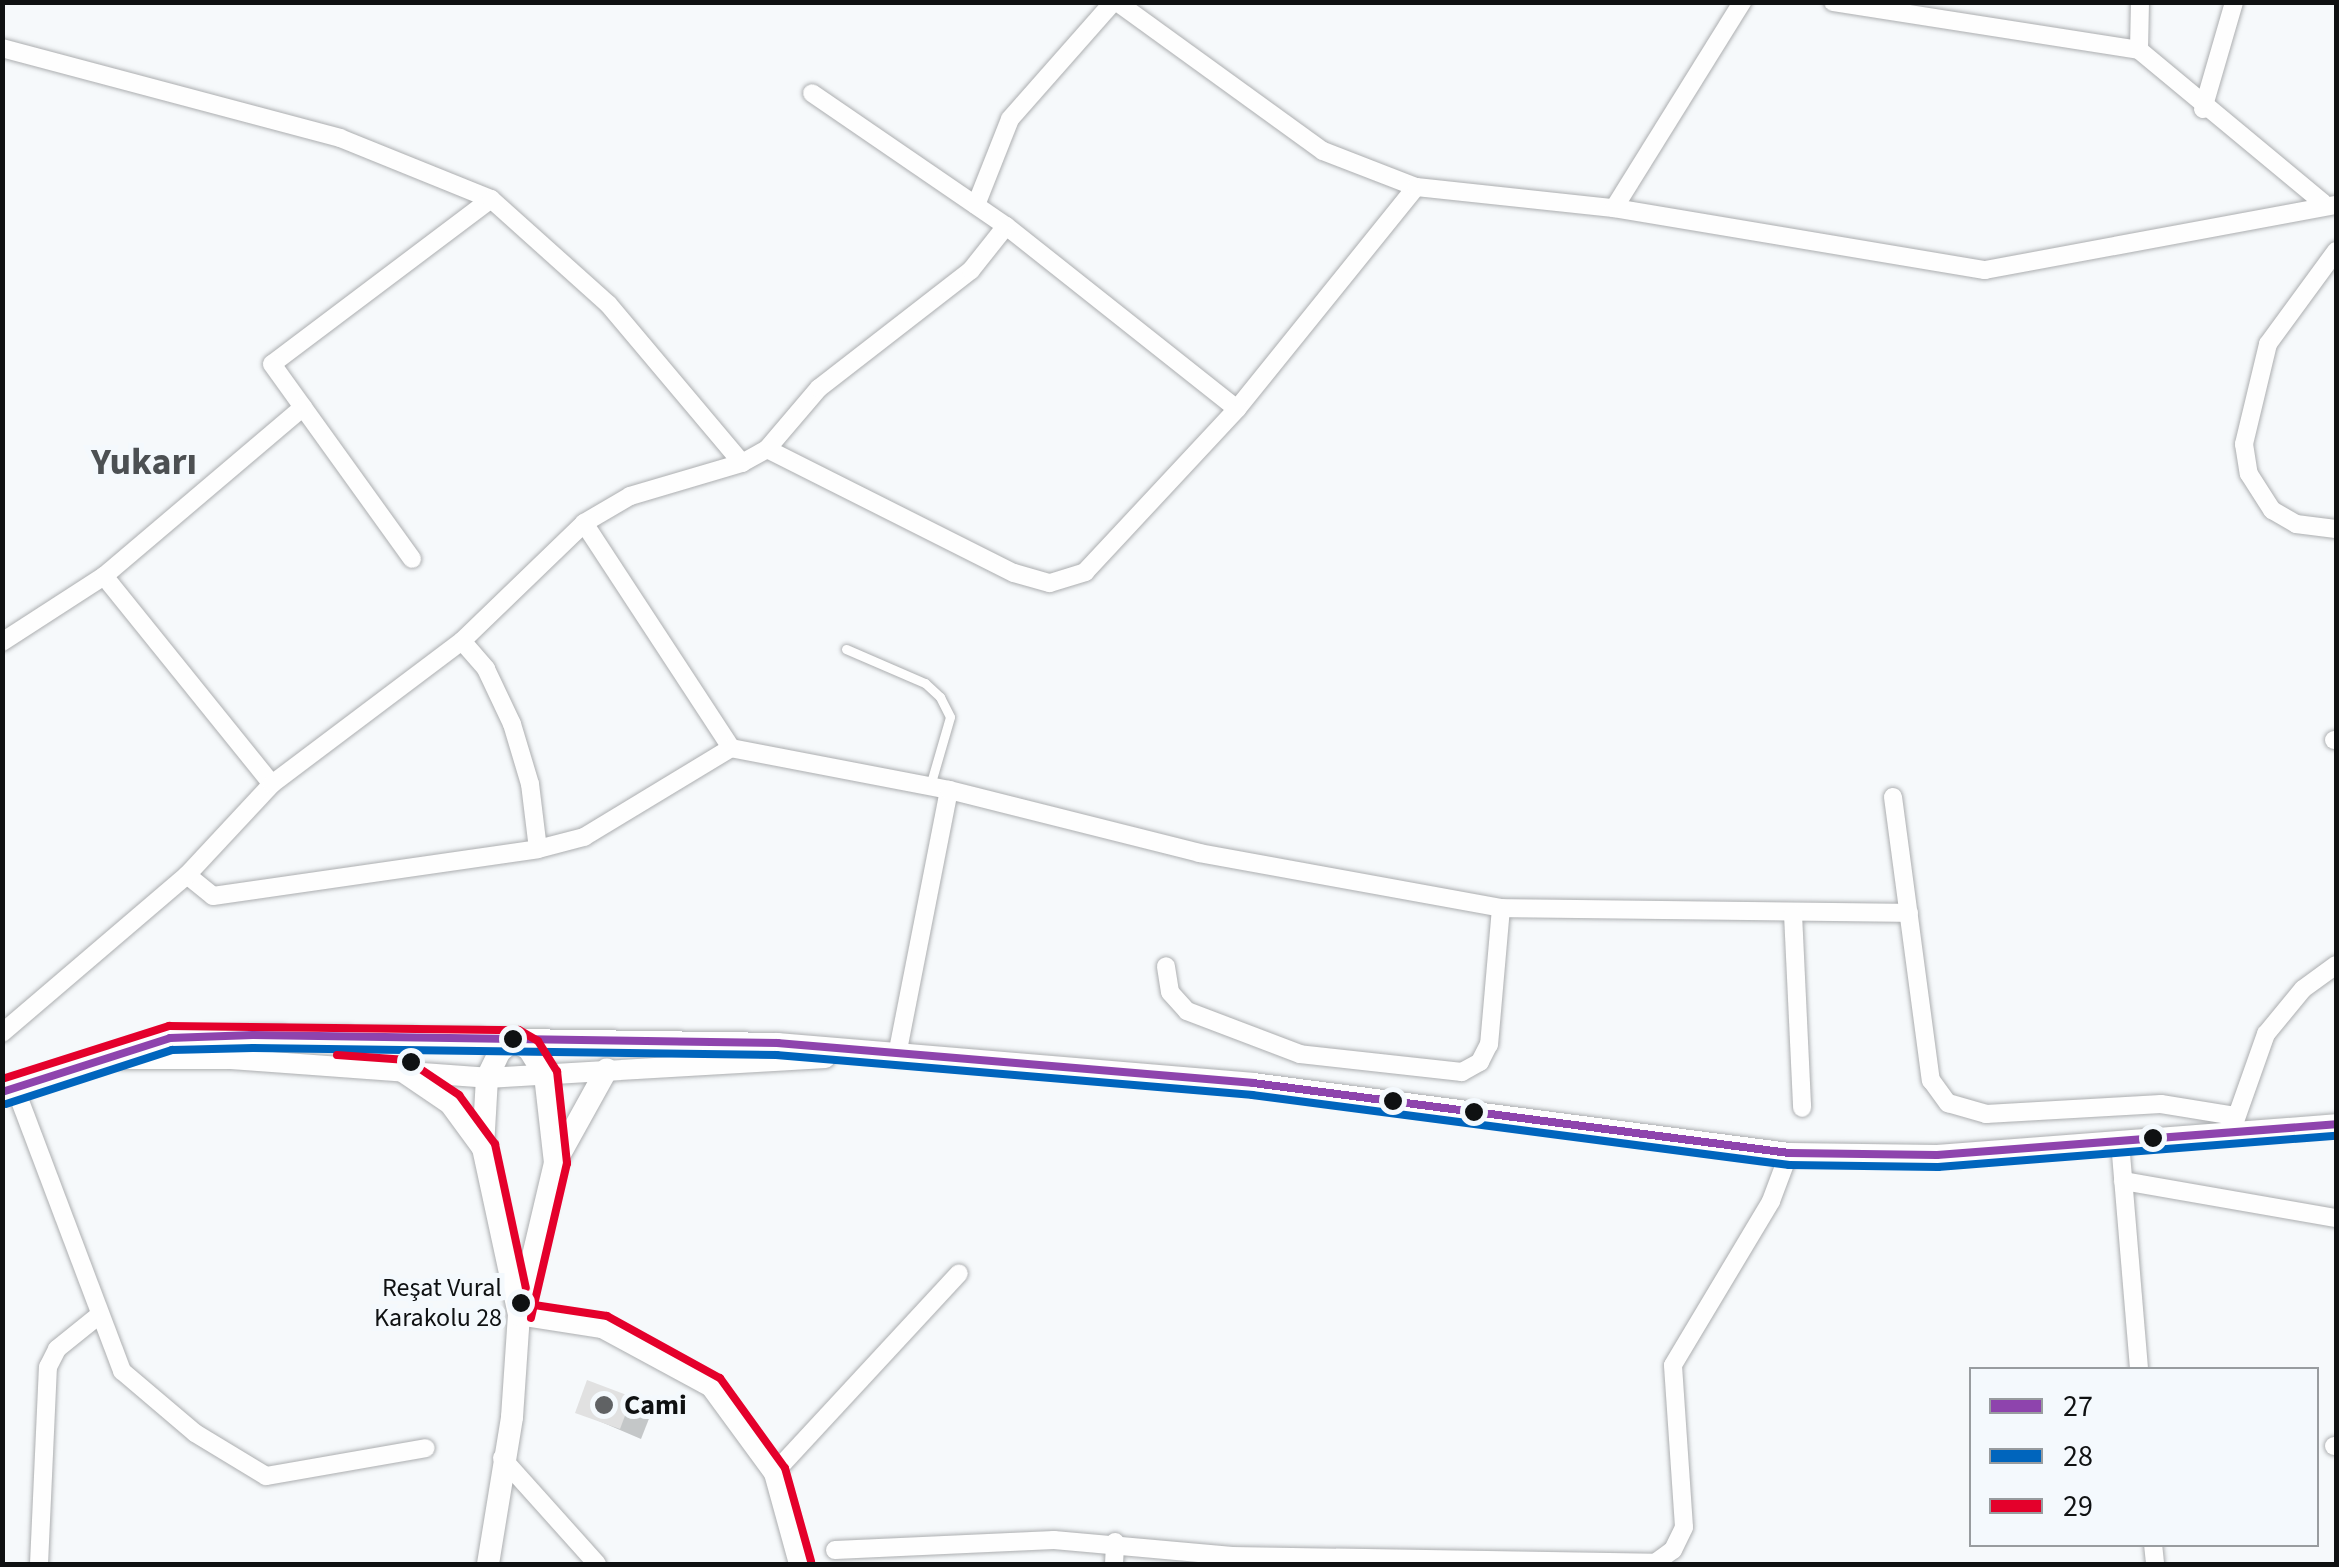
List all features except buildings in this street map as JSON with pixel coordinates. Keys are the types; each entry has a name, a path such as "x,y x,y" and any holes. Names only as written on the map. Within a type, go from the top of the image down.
{"main road":[{"path":"519,1315 484,1148 487,1078 514,1041 529,1049 545,1075 554,1163"},
{"path":"488,1564 519,1315 554,1163 607,1068"},
{"path":"404,1072 450,1103 484,1148"}],"street":[{"path":"1614,208 1742,2"},
{"path":"1832,2 2139,50 2203,110 2330,204"},
{"path":"2139,50 2140,2"},
{"path":"2203,110 2234,2"},
{"path":"976,205 1010,119 1115,3 1324,150 1416,187 1614,208 1985,270 2330,204"},
{"path":"2,48 340,138 492,199 608,304 742,463"},
{"path":"812,93 1006,226 1237,409"},
{"path":"767,449 1014,573 1050,583 1085,572 1237,409 1416,187"},
{"path":"412,559 272,364 492,199"},
{"path":"2,1033 186,875 272,784 462,641 584,523 630,496 742,463 767,449 819,388 972,270 1006,226"},
{"path":"2336,251 2268,344 2244,444 2248,474 2272,510 2296,524 2336,529"},
{"path":"2,642 104,576 303,407"},
{"path":"584,523 731,748"},
{"path":"104,576 272,784"},
{"path":"462,641 486,668 512,724 530,784 538,849"},
{"path":"186,875 212,896 538,849 584,838 731,748 940,788 1200,853 1500,908 1909,913"},
{"path":"887,1056 940,788"},
{"path":"1894,797 1931,1080 1948,1104 1986,1114 2161,1104 2233,1124"},
{"path":"1166,966 1170,992 1187,1011 1300,1054 1462,1072 1480,1062 1489,1044 1500,908"},
{"path":"1793,914 1802,1108"},
{"path":"2233,1124 2246,1074 2276,1018 2302,989 2336,966"},
{"path":"426,1448 285,1477 248,1471 122,1372 8,1088 93,1058 170,1038 778,1043 887,1056 1253,1083 1789,1153 1937,1155 2120,1142 2233,1124 2336,1124"},
{"path":"93,1058 231,1059 487,1078 607,1068 887,1056"},
{"path":"2120,1142 2138,1367"},
{"path":"836,1550 992,1540 1115,1542 1232,1556 1661,1560 1684,1526 1673,1365 1771,1202 1789,1153"},
{"path":"2123,1181 2336,1218"},
{"path":"774,1472 960,1273"},
{"path":"519,1315 602,1328 711,1387 774,1472 799,1564"},
{"path":"39,1564 48,1367 56,1349 98,1316"},
{"path":"502,1458 597,1564"},
{"path":"1114,1564 1115,1542"}],"lane":[{"path":"846,648 925,683 940,697 950,717 940,788"}],"transit line":[{"name":"29","path":"2,1079 169,1026 519,1030 538,1041 557,1071 567,1163 531,1318"},
{"name":"27","path":"2,1092 170,1038 253,1035 778,1043 1253,1083 1789,1153 1937,1155 2336,1124"},
{"name":"28","path":"6,1104 172,1050 777,1055 1252,1095 1789,1165 1938,1167 2336,1136"},
{"name":"29","path":"337,1055 407,1060 459,1095 495,1144 526,1288"},
{"name":"29","path":"521,1303 607,1316 720,1378 785,1468 811,1561"}],"place":[{"name":"Reşat Vural Karakolu 28","path":"521,1303"},
{"name":"Cami","path":"604,1405"}],"district":[{"name":"Yukarı","path":"144,463"}]}
